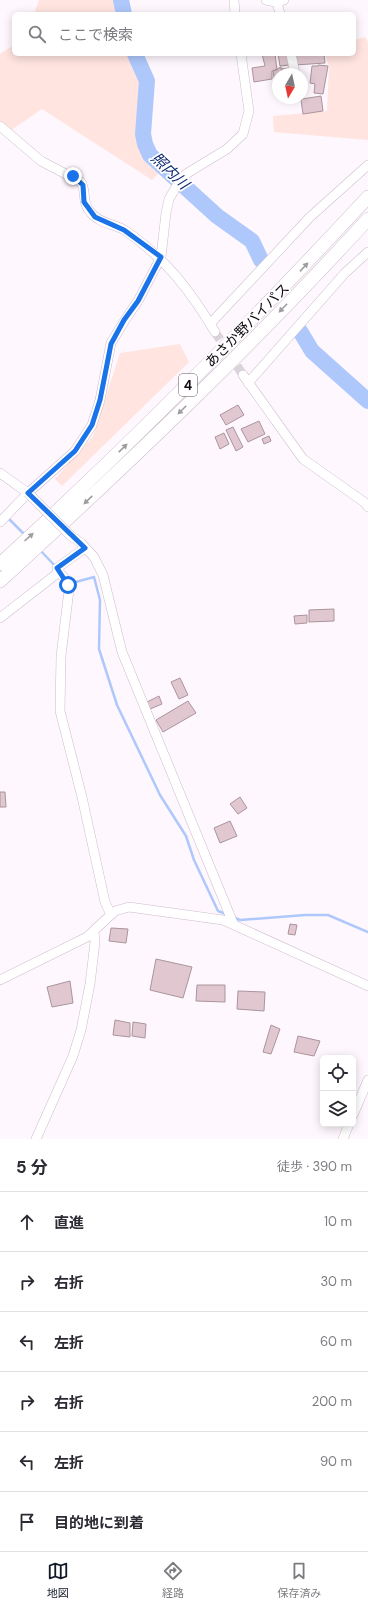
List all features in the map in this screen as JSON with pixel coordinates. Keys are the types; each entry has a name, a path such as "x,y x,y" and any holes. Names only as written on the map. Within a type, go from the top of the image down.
{"highway":[{"name":"あさか野バイパス","path":"0,564 102,469 186,387 295,276 368,198"},
{"name":"あさか野バイパス","path":"0,581 83,505 233,360 368,219"}],"street":[{"path":"234,0 235,12"},
{"path":"266,0 281,1 280,12"},
{"path":"0,522 28,493 75,451 92,425 100,400 111,344 124,320 138,301 161,257 166,212 176,187 186,174 227,149 240,138 247,121 248,101 241,56"},
{"path":"291,56 294,68"},
{"path":"0,126 41,161 73,176 81,182 84,202 95,217 124,230 161,257 174,271 213,328 310,217 368,165"},
{"path":"368,252 345,273 246,379 303,459 364,502 368,507"},
{"path":"0,473 28,493 94,557 103,575 122,652 233,923"},
{"path":"85,548 57,568 67,581 69,590 61,656 60,711 105,902 111,915"},
{"path":"0,618 59,572"},
{"path":"0,980 76,943 94,932 118,910 129,908 213,917 233,923 368,986"},
{"path":"36,1139 73,1056 80,1036 90,984 95,942 94,932"},
{"path":"356,1108 368,1080"},
{"path":"343,1139 348,1127"}],"shaded area":[{"path":"39,0 118,0 120,12 35,12"},
{"path":"365,37 368,42 368,140 274,132 273,116 327,111 329,67 326,56 356,56 356,39"},
{"path":"12,46 12,56 128,56 144,83 147,141 164,168 152,180 42,109 10,131 0,120 0,54"},
{"path":"180,344 189,362 62,486 55,479 93,436 120,353"}],"building":[{"path":"262,56 275,56 277,68 272,68 272,79 254,82 252,68 265,66"},
{"path":"278,56 288,56 289,65 280,66"},
{"path":"294,56 324,56 325,63 295,65"},
{"path":"312,66 328,66 323,94 314,93 315,84 310,83"},
{"path":"321,96 323,111 303,114 302,104 308,104 308,98"},
{"path":"238,405 244,415 226,425 220,415"},
{"path":"259,421 265,434 248,442 241,429"},
{"path":"233,427 243,447 236,451 226,430"},
{"path":"224,433 229,444 220,449 215,437"},
{"path":"269,436 271,441 264,444 262,439"},
{"path":"334,609 334,621 309,622 309,610"},
{"path":"307,615 307,623 295,624 294,616"},
{"path":"180,678 188,695 179,699 171,682"},
{"path":"159,696 162,704 150,709 147,702"},
{"path":"188,701 196,713 163,732 156,720"},
{"path":"0,792 5,792 6,807 0,807"},
{"path":"240,797 247,808 238,814 230,804"},
{"path":"230,821 237,836 220,843 214,828"},
{"path":"290,924 297,925 295,935 288,934"},
{"path":"111,928 128,929 126,943 109,941"},
{"path":"156,959 192,967 183,998 150,990"},
{"path":"70,981 73,1003 52,1007 47,987"},
{"path":"197,985 225,985 225,1002 196,1001"},
{"path":"238,991 265,992 264,1011 237,1009"},
{"path":"115,1020 130,1023 130,1037 113,1035"},
{"path":"133,1022 146,1024 145,1038 132,1036"},
{"path":"271,1025 280,1029 271,1054 263,1052"},
{"path":"298,1036 320,1041 314,1056 294,1052"}],"waterway":[{"name":"照内川","path":"121,0 124,12"},
{"name":"照内川","path":"136,56 147,81 143,134 145,144 150,155 217,216 252,241 261,260"},
{"name":"照内川","path":"300,331 312,351 368,401"},
{"path":"7,520 9,519 25,535"},
{"path":"40,550 56,567"},
{"path":"71,582 94,577 100,600 99,649 117,705 160,795 186,836 194,860 218,911 226,914"},
{"path":"233,917 240,920 305,915 328,915 368,932"}],"tunnel":[{"path":"215,332 243,375"}],"route":[{"path":"68,585 67,581 57,568 85,548 28,493 75,451 92,425 100,400 111,344 124,320 138,301 151,279 161,257 124,230 95,217 89,211 84,202 83,185 73,176"}]}
